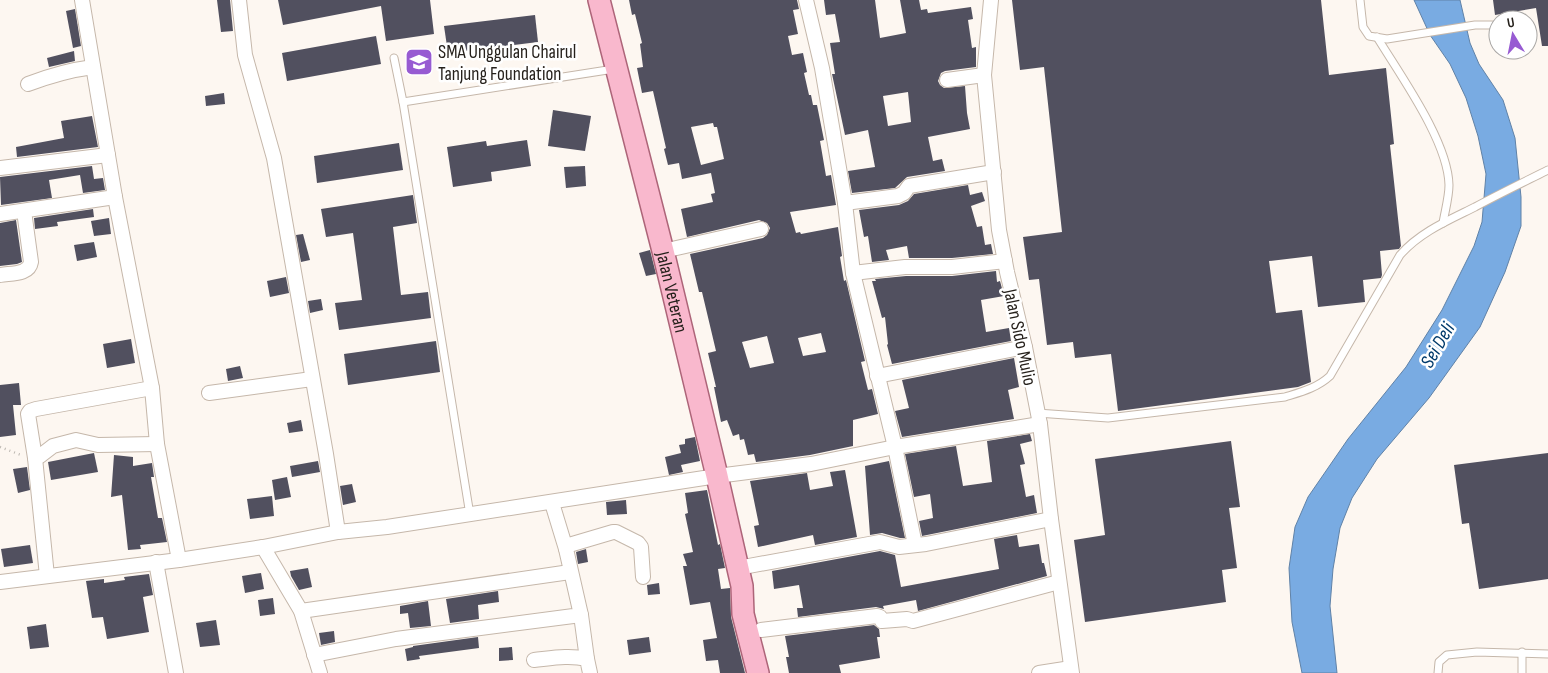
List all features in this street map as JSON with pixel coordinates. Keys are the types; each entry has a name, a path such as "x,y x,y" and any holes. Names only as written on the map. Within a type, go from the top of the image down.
{"main road":[{"name":"Jalan Veteran","path":"599,0 663,251 717,476 740,577 743,614 758,673"},
{"name":"Jalan Veteran","path":"740,577 755,609 772,673"}],"street":[{"path":"82,0 115,197 152,388 157,444 179,560"},
{"path":"238,0 245,55 274,158 338,532"},
{"path":"806,0 822,68 845,203 852,273 878,376 915,545"},
{"name":"Jalan Sido Mulio","path":"991,0 984,75 999,230 1025,347 1038,418 1071,670"},
{"path":"28,84 49,76 93,67"},
{"path":"947,80 984,75"},
{"path":"0,168 108,154"},
{"path":"845,203 898,196 904,193 909,186 994,172"},
{"path":"0,214 115,197"},
{"path":"0,275 26,271 32,262 24,211"},
{"path":"663,251 761,229"},
{"path":"852,273 904,267 952,267 1005,261"},
{"path":"878,376 1025,347"},
{"path":"209,393 312,379"},
{"path":"47,576 28,414 30,411 152,388"},
{"path":"0,582 179,560 263,547 338,532 470,515 717,476 810,464 1038,418"},
{"path":"34,458 53,446 76,440 98,445 157,444"},
{"path":"552,503 566,549 581,615 590,673"},
{"path":"740,577 880,542 899,547 915,545 1050,519"},
{"path":"566,549 569,545 616,532 638,543 641,547 643,577"},
{"path":"263,547 302,611 320,673"},
{"path":"156,562 176,673"},
{"path":"302,611 570,572"},
{"path":"761,630 877,616 880,616 882,621 907,619 913,621 1059,582"},
{"path":"314,655 396,639 581,615"},
{"path":"534,660 561,656 587,659"},
{"path":"1038,673 1071,670"}],"lane":[{"path":"1360,0 1363,27 1369,36 1387,39 1475,25 1488,25"},
{"path":"1377,37 1415,99 1442,151 1449,185 1443,223"},
{"path":"394,58 403,102 470,515"},
{"path":"403,102 617,69"},
{"path":"1038,418 1108,418 1285,398 1323,383 1330,376 1400,255 1419,237 1548,170"},
{"path":"1438,673 1439,662 1447,655 1477,652 1548,654"},
{"path":"1522,652 1522,673"}],"path":[{"path":"0,446 34,458"}],"water":[{"name":"Sei Deli","path":"1414,0 1460,0 1470,43 1479,64 1503,100 1515,138 1521,197 1521,226 1505,272 1480,327 1429,398 1377,459 1352,498 1340,528 1333,569 1330,606 1337,673 1302,673 1292,622 1289,568 1295,527 1308,497 1348,439 1406,367 1442,310 1474,246 1482,222 1486,174 1478,136 1466,98 1450,64 1430,35"}],"building":[{"path":"217,0 230,0 233,31 221,32"},
{"path":"278,0 430,0 434,34 386,41 381,6 283,25"},
{"path":"629,0 797,0 799,9 793,10 798,34 788,36 792,55 803,53 807,72 804,73 809,95 811,95 813,105 817,105 824,140 820,141 826,176 831,175 836,205 790,212 796,233 800,232 801,234 838,227 844,281 846,280 865,361 861,362 868,390 872,389 878,414 853,420 853,446 810,455 756,462 754,454 748,455 744,439 740,440 739,434 733,436 727,420 721,422 714,387 716,387 708,353 716,351 702,292 699,292 690,254 763,238 767,235 770,228 767,223 759,220 687,237 681,209 713,202 711,194 715,193 711,173 682,179 679,163 668,165 653,91 642,93 637,68 643,67 640,44 642,43 635,14 632,15","holes":["713,123 714,127 717,127 724,159 701,165 691,127","821,333 826,352 803,356 798,338","767,336 774,363 750,368 742,342"]},
{"path":"824,0 875,0 880,38 906,33 900,0 919,0 921,10 927,9 928,13 971,7 973,19 968,20 972,48 976,47 976,67 945,71 941,73 938,81 944,88 965,86 970,129 928,137 933,161 942,159 945,171 907,177 895,188 852,193 848,171 875,167 868,130 845,135 832,74 835,74 830,43 840,42 835,14 826,15","holes":["908,92 911,122 888,126 883,96"]},
{"path":"1012,0 1321,0 1329,75 1386,68 1394,144 1390,145 1401,246 1399,249 1380,251 1382,275 1381,278 1363,280 1365,302 1318,307 1312,256 1269,261 1276,313 1302,310 1311,382 1298,387 1118,411 1111,354 1075,358 1073,342 1047,345 1039,279 1029,280 1023,237 1062,232 1044,67 1020,70"},
{"path":"1493,0 1548,0 1548,46 1542,46 1538,10 1536,8 1494,10"},
{"path":"75,9 81,46 73,48 66,11"},
{"path":"535,15 538,42 448,53 444,26"},
{"path":"376,36 381,64 287,81 282,53"},
{"path":"74,51 75,61 49,67 47,58"},
{"path":"224,93 225,104 206,106 205,96"},
{"path":"553,110 591,116 585,151 548,146"},
{"path":"92,116 98,147 17,157 16,147 64,138 61,121"},
{"path":"527,140 531,166 491,172 492,181 453,187 447,147 486,141 487,146"},
{"path":"399,143 403,170 317,183 314,156"},
{"path":"92,166 94,179 103,178 105,190 83,193 80,175 49,180 52,198 1,205 0,177"},
{"path":"585,166 586,186 566,188 564,167"},
{"path":"968,185 970,195 982,192 985,201 971,206 977,227 982,226 985,245 991,244 993,254 952,258 909,258 907,246 886,250 889,260 872,262 868,236 864,237 859,210 899,205 908,201 914,194"},
{"path":"413,195 417,223 393,227 401,295 428,292 431,318 339,330 335,303 362,300 353,233 326,237 321,209"},
{"path":"93,209 94,217 57,222 58,226 35,229 34,218"},
{"path":"109,218 111,234 94,236 91,221"},
{"path":"16,220 22,262 0,266 0,223"},
{"path":"303,234 310,260 301,262 296,235"},
{"path":"94,242 97,257 77,261 74,245"},
{"path":"650,250 656,274 646,276 639,253"},
{"path":"996,271 997,282 1000,281 1004,296 981,300 986,332 1009,328 1011,341 892,364 887,345 885,317 882,318 872,281 876,281 875,279 906,276 952,276"},
{"path":"286,277 289,293 270,297 267,281"},
{"path":"321,299 323,310 310,313 308,301"},
{"path":"131,339 135,363 107,368 103,344"},
{"path":"436,341 440,372 348,385 344,354"},
{"path":"1014,358 1019,387 1008,390 1014,419 902,437 895,411 909,408 902,380"},
{"path":"240,366 243,378 228,381 226,369"},
{"path":"19,383 21,405 13,405 16,435 0,437 0,385"},
{"path":"301,420 303,431 289,433 287,423"},
{"path":"1030,434 1032,441 1020,444 1025,464 1020,465 1026,497 1034,495 1037,513 922,536 919,521 933,518 930,494 914,497 905,454 956,446 963,486 992,482 987,441"},
{"path":"695,437 700,461 681,465 683,472 669,475 665,457 681,453 679,445 685,444 685,439"},
{"path":"1231,441 1240,507 1229,508 1237,568 1222,570 1226,602 1085,622 1074,540 1105,535 1095,459"},
{"path":"94,453 98,472 51,480 48,462"},
{"path":"1548,453 1548,579 1479,589 1469,523 1462,524 1454,465"},
{"path":"114,455 133,457 133,466 152,463 154,477 151,477 158,518 162,518 167,542 140,545 141,549 128,550 122,495 111,497"},
{"path":"318,461 320,472 292,477 290,466"},
{"path":"889,461 905,538 882,533 870,535 865,466"},
{"path":"27,467 30,490 18,493 13,469"},
{"path":"845,470 857,537 815,545 813,535 758,547 754,526 759,525 750,481 807,473 810,490 833,486 830,472"},
{"path":"287,477 291,497 275,500 272,480"},
{"path":"352,484 356,502 343,505 340,486"},
{"path":"707,490 718,545 720,544 725,568 718,569 721,589 730,588 731,617 745,673 720,673 718,660 706,661 703,640 717,638 710,602 690,605 683,566 687,566 683,554 693,552 685,514 688,513 685,493"},
{"path":"272,496 274,516 250,519 247,499"},
{"path":"626,500 627,514 607,515 606,502"},
{"path":"1017,535 1019,547 1039,544 1042,563 1044,563 1047,576 918,611 916,600 883,606 884,609 876,607 798,617 797,608 803,608 799,585 774,589 772,571 880,551 895,555 901,587 999,569 994,539"},
{"path":"30,545 33,563 4,567 1,549"},
{"path":"586,549 588,562 578,564 576,552"},
{"path":"308,568 312,587 299,590 290,571"},
{"path":"261,573 264,589 245,593 242,576"},
{"path":"149,574 153,595 143,597 149,632 107,639 103,617 92,618 86,581 104,579 104,583 125,580 124,577"},
{"path":"659,583 660,594 648,595 647,585"},
{"path":"498,591 499,602 478,605 479,619 450,623 446,599"},
{"path":"273,598 275,614 260,616 258,600"},
{"path":"428,601 431,626 410,628 408,613 400,614 400,606"},
{"path":"216,620 220,645 200,647 196,623"},
{"path":"46,624 49,647 30,649 27,627"},
{"path":"874,625 879,629 880,637 877,637 880,658 839,665 841,673 789,673 786,657 789,657 785,636"},
{"path":"334,631 335,642 321,645 319,633"},
{"path":"478,637 479,648 419,656 420,659 407,661 405,649 413,646"},
{"path":"649,637 651,652 629,655 627,640"},
{"path":"512,647 513,660 499,661 499,648"}],"place":[{"name":"SMA Unggulan Chairul Tanjung Foundation","path":"419,62"}]}
